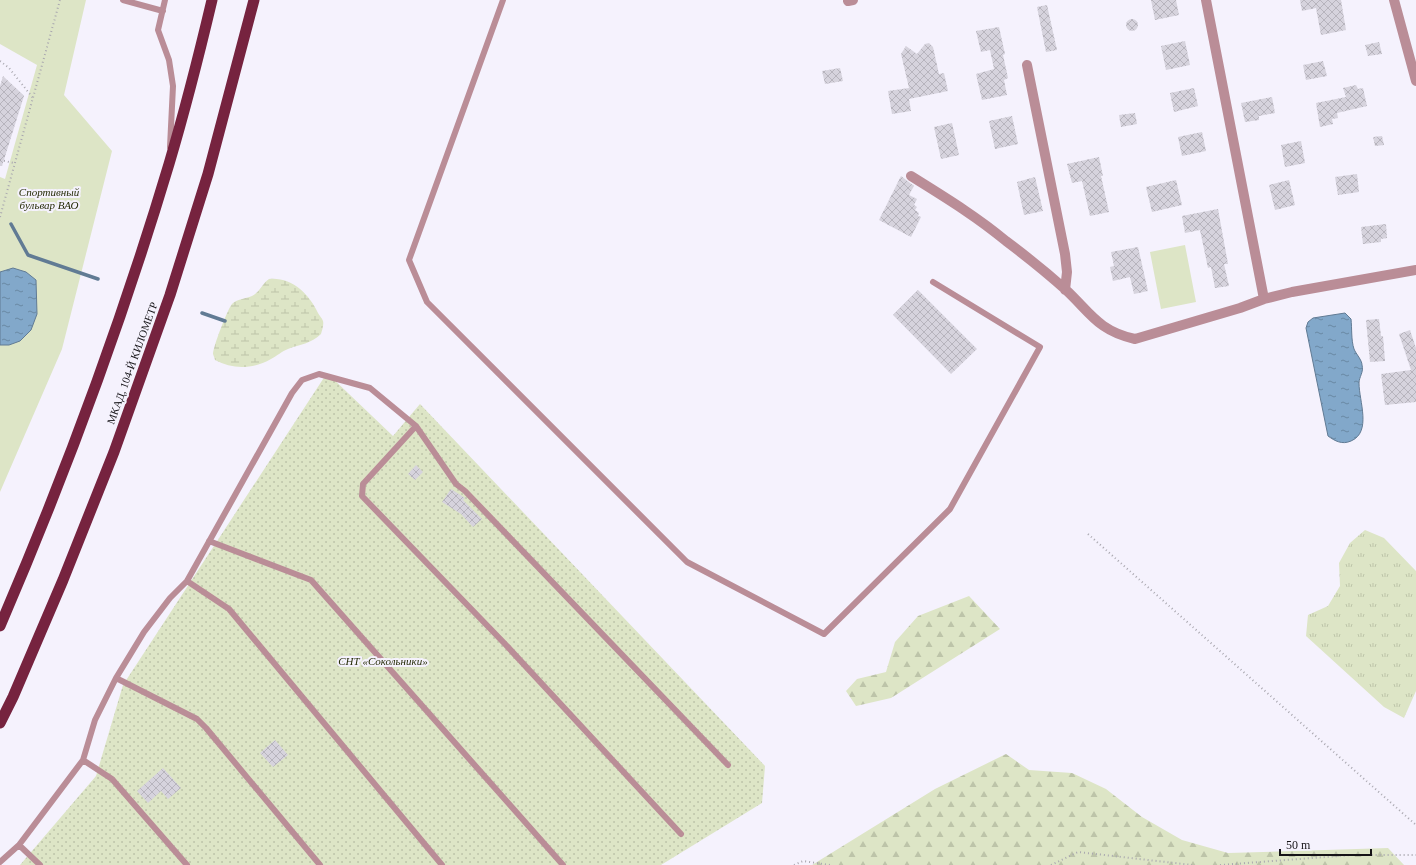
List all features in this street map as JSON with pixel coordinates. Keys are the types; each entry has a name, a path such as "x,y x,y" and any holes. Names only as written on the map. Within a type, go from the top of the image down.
{"highway":[{"path":"0,626 26,565 76,438 132,282 169,163 212,0"},
{"name":"МКАД, 104-Й КИЛОМЕТР","path":"0,723 13,697 63,580 114,452 170,295 208,174 254,0"}],"street":[{"path":"1206,0 1264,299"},
{"path":"1394,0 1416,81"},
{"path":"1027,65 1065,254 1067,272 1065,290"},
{"path":"911,176 958,206 999,235 1065,290 1085,311 1107,329 1121,336 1135,338 1292,292 1416,270"}],"lane":[{"path":"123,0 163,11"},
{"path":"166,0 158,30 169,60 173,86 169,163"},
{"path":"250,13 258,0"},
{"path":"503,0 409,260 427,302 687,562 824,634 950,509 1040,347 933,282"},
{"path":"0,862 19,845 83,760 95,720 116,678 144,632 170,598 187,582 292,394 302,380 319,374 370,388 416,426 456,484 465,491 728,765"},
{"path":"416,426 363,484 362,496 505,644 681,834"},
{"path":"209,541 311,580 563,865"},
{"path":"187,582 230,609 442,865"},
{"path":"116,678 197,719 320,865"},
{"path":"83,760 112,779 187,865"},
{"path":"19,845 40,865"}],"path":[{"path":"0,217 60,0"},
{"path":"0,61 9,68 33,98"},
{"path":"0,160 15,163"},
{"path":"1088,534 1416,825"},
{"path":"1051,865 1078,852 1192,865"},
{"path":"1220,865 1352,855 1416,855"},
{"path":"794,865 802,861 830,865"}],"green space":[{"name":"Спортивный бульвар ВАО","path":"0,0 86,0 64,95 112,151 62,349 0,492 0,177 5,179 37,65 0,44"},
{"path":"1185,245 1196,302 1161,309 1150,252"},
{"path":"269,279 285,281 299,288 305,293 323,321 321,334 309,342 286,350 258,365 236,367 215,360 213,354 215,344 232,304 236,301 254,295"},
{"name":"СНТ «Сокольники»","path":"327,373 393,436 420,404 765,766 762,803 661,865 20,865 96,776 123,685"},
{"path":"1365,530 1384,538 1416,571 1416,691 1404,718 1384,707 1306,636 1308,615 1328,606 1340,586 1339,563 1350,543"},
{"path":"969,596 1000,629 891,698 856,706 846,691 857,679 886,672 895,642 918,616"},
{"path":"1006,754 1029,770 1072,773 1106,789 1142,817 1182,840 1228,853 1388,848 1404,865 812,865 935,789"}],"water":[{"path":"13,268 26,272 36,280 37,314 31,330 20,341 9,345 0,345 0,272"},
{"path":"1345,313 1351,319 1353,345 1362,363 1359,383 1363,423 1361,431 1357,437 1345,443 1336,441 1328,436 1306,328 1308,322 1313,318"}],"building":[{"path":"1151,0 1176,0 1179,15 1155,20"},
{"path":"1300,0 1341,0 1346,30 1321,35 1316,8 1302,11"},
{"path":"1047,5 1057,50 1046,52 1037,7"},
{"path":"1132,19 1136,21 1138,25 1136,29 1132,31 1128,29 1126,25 1128,21"},
{"path":"999,27 1005,54 1003,55 1008,78 1004,80 1007,95 982,100 976,74 994,69 990,50 981,52 976,31"},
{"path":"1185,41 1190,65 1166,70 1161,46"},
{"path":"1379,42 1382,54 1368,56 1365,45"},
{"path":"929,43 933,47 939,74 944,73 948,91 909,99 911,111 892,114 888,91 909,88 901,54 906,46 917,54 925,44"},
{"path":"1323,61 1327,76 1306,80 1303,65"},
{"path":"840,68 843,81 825,84 822,71"},
{"path":"3,76 24,96 2,166 0,166 0,86"},
{"path":"1356,85 1358,89 1363,88 1367,106 1337,113 1338,118 1332,119 1333,124 1320,127 1316,103 1346,97 1343,88"},
{"path":"1194,88 1198,106 1174,112 1170,93"},
{"path":"1272,97 1275,113 1259,116 1259,120 1245,122 1241,103"},
{"path":"1135,113 1137,124 1121,127 1119,115"},
{"path":"1012,116 1018,144 995,149 989,121"},
{"path":"952,123 959,155 941,159 934,127"},
{"path":"1202,132 1206,151 1182,156 1178,137"},
{"path":"1382,136 1384,145 1375,146 1373,137"},
{"path":"1301,141 1305,163 1285,167 1281,145"},
{"path":"1099,157 1103,176 1101,176 1109,212 1090,216 1082,181 1072,183 1067,164"},
{"path":"1357,174 1359,192 1338,195 1335,177"},
{"path":"901,176 914,186 909,195 917,199 914,205 917,207 915,210 919,213 918,216 921,217 911,237 879,220"},
{"path":"1035,177 1043,211 1024,215 1017,182"},
{"path":"1176,180 1182,205 1152,212 1146,187"},
{"path":"1289,180 1295,205 1275,210 1269,185"},
{"path":"1218,209 1228,264 1224,264 1229,286 1215,288 1211,267 1208,268 1200,230 1185,233 1182,216"},
{"path":"1386,224 1387,238 1381,239 1381,242 1363,244 1361,227"},
{"path":"1138,247 1148,291 1134,294 1130,277 1113,281 1110,267 1114,266 1111,252"},
{"path":"918,290 977,349 951,374 893,315"},
{"path":"1379,319 1381,336 1383,336 1385,361 1370,362 1366,320"},
{"path":"1410,330 1416,348 1416,402 1385,405 1381,374 1411,370 1399,334"},
{"path":"416,465 423,472 415,480 408,474"},
{"path":"451,489 465,498 463,500 482,519 473,527 461,514 442,502"},
{"path":"275,740 288,755 273,767 260,753"},
{"path":"163,768 181,788 168,799 161,791 148,803 137,791"}],"waterway":[{"path":"11,224 28,255 98,279"},
{"path":"202,313 225,321"}]}
